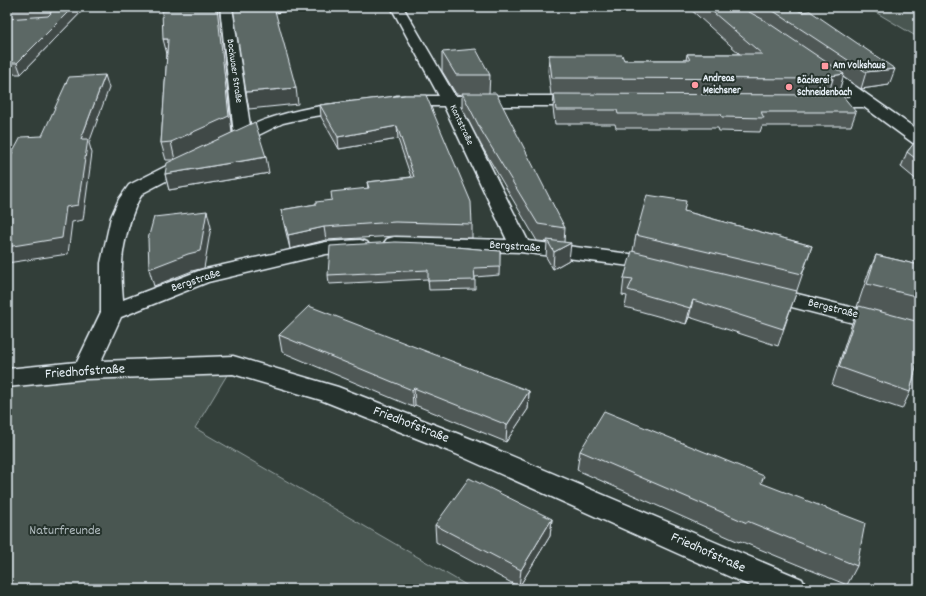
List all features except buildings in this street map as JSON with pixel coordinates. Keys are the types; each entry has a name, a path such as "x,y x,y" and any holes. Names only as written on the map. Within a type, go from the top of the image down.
{"street":[{"name":"Bockwaer Straße","path":"226,7 243,135"},
{"name":"Kantstraße","path":"397,7 449,100 520,246"},
{"path":"808,60 919,139"},
{"path":"384,102 449,100 599,101"},
{"path":"805,102 868,102"},
{"path":"85,370 112,312 112,263 121,217 128,199 136,189 243,135 277,120 309,112 362,105"},
{"name":"Bergstraße","path":"112,312 201,277 326,248 396,243 520,246 630,260 675,271"},
{"name":"Bergstraße","path":"750,289 919,332"},
{"name":"Friedhofstraße","path":"7,378 85,370 232,365 329,393 465,447 791,589"}],"green space":[{"path":"867,7 919,7 919,38"},
{"name":"Naturfreunde","path":"233,365 195,428 473,589 7,589 7,378"}],"place":[{"name":"Am Volkshaus","path":"825,66"},
{"name":"Andreas Meichsner","path":"695,85"},
{"name":"Bäckerei Schneidenbach","path":"789,87"}]}
